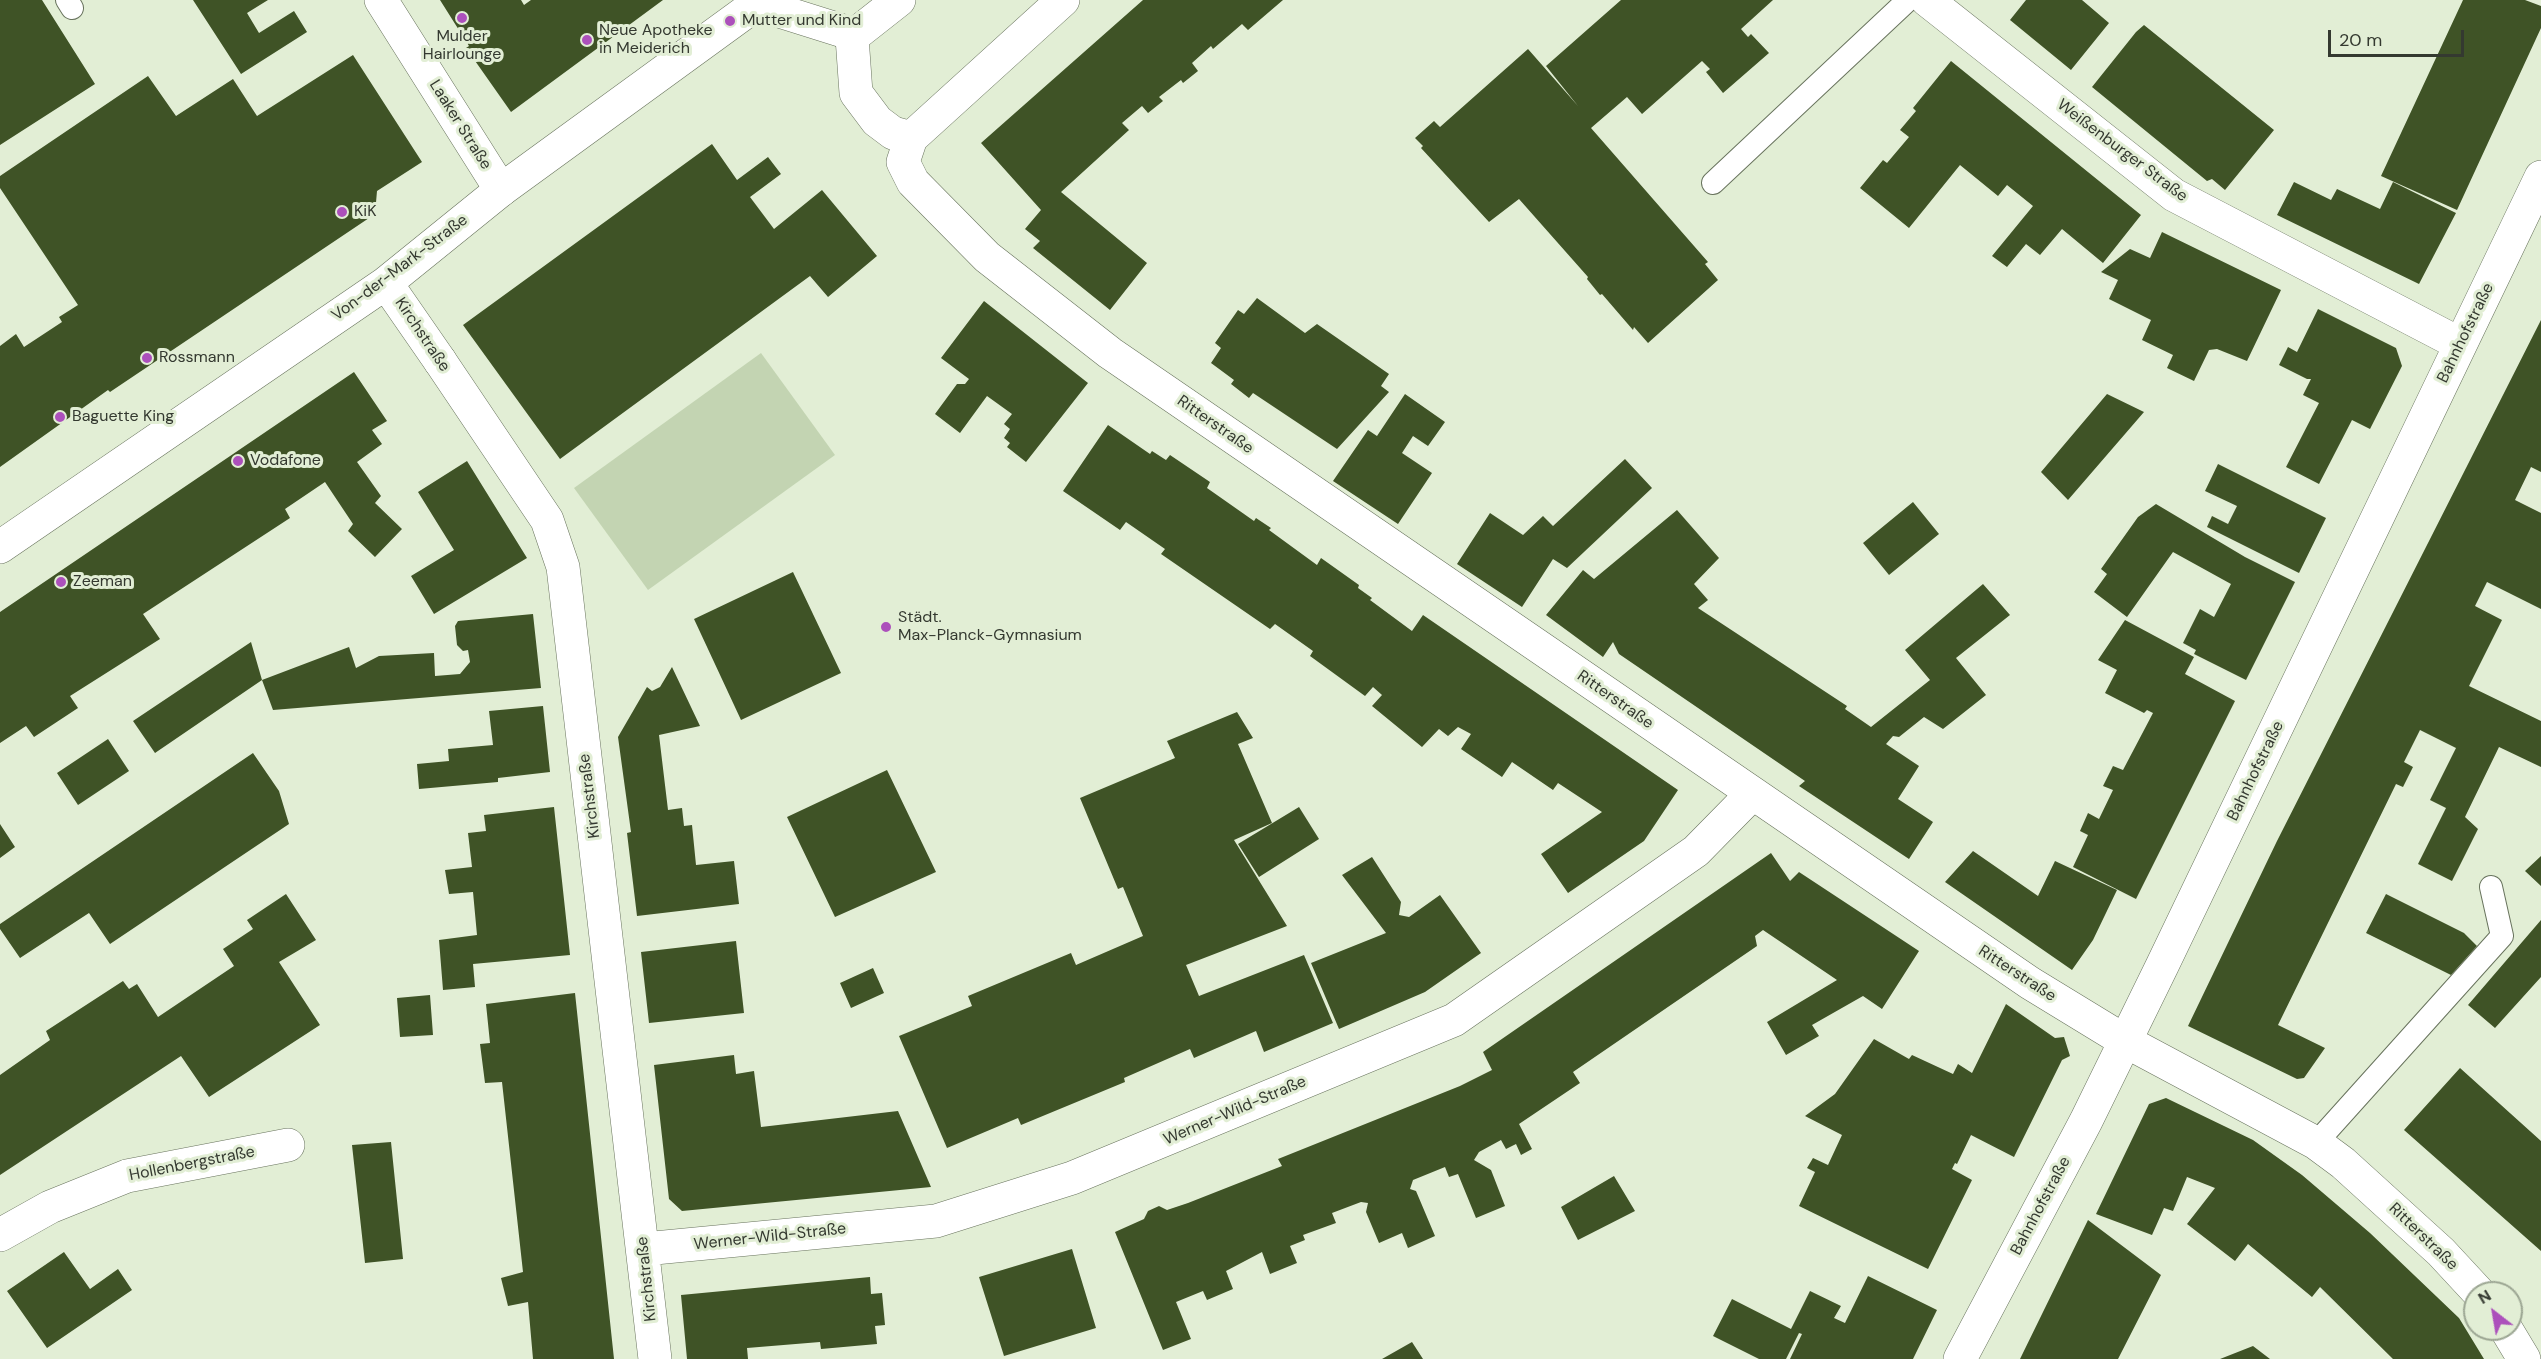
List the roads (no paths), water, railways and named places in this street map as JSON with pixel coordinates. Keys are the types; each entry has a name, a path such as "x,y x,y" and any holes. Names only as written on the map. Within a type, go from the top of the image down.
{"street":[{"name":"Laaker Straße","path":"381,0 501,190"},
{"path":"852,36 898,0"},
{"path":"852,36 856,93 877,121 893,133 911,138 1063,0"},
{"name":"Weißenburger Straße","path":"1928,0 2174,195 2460,344"},
{"name":"Von-der-Mark-Straße","path":"0,547 386,283 501,190 759,2"},
{"path":"759,2 852,36"},
{"name":"Ritterstraße","path":"911,138 903,162 913,182 987,257 1110,352 1752,795 2030,983 2125,1041 2316,1143 2343,1163 2432,1244 2467,1281"},
{"name":"Bahnhofstraße","path":"1960,1359 2125,1041 2541,177"},
{"name":"Kirchstraße","path":"386,283 547,520 562,567 655,1359"},
{"name":"Werner-Wild-Straße","path":"644,1250 936,1221 1072,1178 1454,1020 1696,851 1752,795"},
{"name":"Hollenbergstraße","path":"0,1235 50,1207 127,1176 288,1145"},
{"path":"2513,1341 2524,1359"}],"lane":[{"path":"1713,183 1908,0"},
{"path":"2316,1143 2502,936 2491,887"}],"place":[{"name":"Mulder Hairlounge","path":"462,18"},
{"name":"Mutter und Kind","path":"730,21"},
{"name":"Neue Apotheke in Meiderich","path":"587,40"},
{"name":"KiK","path":"342,212"},
{"name":"Rossmann","path":"147,358"},
{"name":"Baguette King","path":"60,417"},
{"name":"Vodafone","path":"238,461"},
{"name":"Zeeman","path":"61,582"},
{"name":"Städt. Max-Planck-Gymnasium","path":"886,627"}]}
